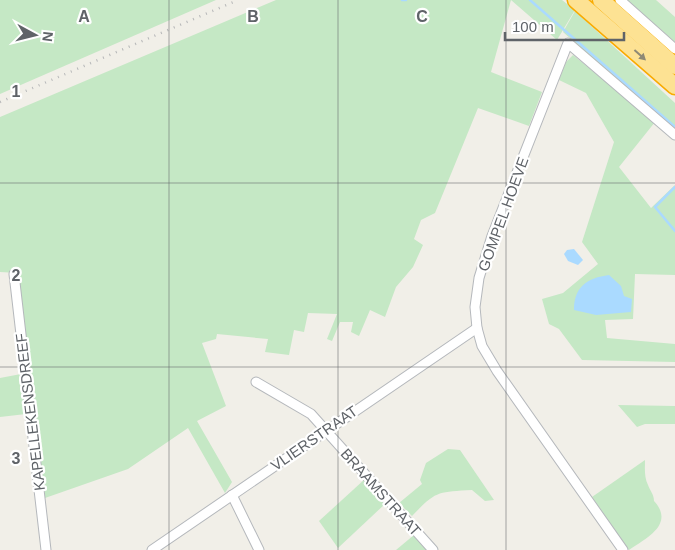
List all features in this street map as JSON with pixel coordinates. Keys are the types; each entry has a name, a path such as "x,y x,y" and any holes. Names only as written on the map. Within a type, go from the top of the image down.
{"highway":[{"path":"576,0 675,86"},
{"path":"601,0 675,66"}],"street":[{"path":"620,0 675,49"},
{"name":"GOMPEL HOEVE","path":"623,550 497,371 482,346 474,307 483,261 568,43 675,136"},
{"name":"KAPELLEKENSDREEF","path":"14,274 46,550"},
{"name":"VLIERSTRAAT","path":"152,550 325,430 477,328"},
{"name":"BRAAMSTRAAT","path":"256,382 303,408 434,550"},
{"path":"232,495 259,550"}],"green space":[{"path":"0,0 216,0 0,94"},
{"path":"276,0 511,0 491,72 542,92 529,126 478,108 435,213 421,220 414,239 423,245 413,267 396,287 385,317 370,310 359,336 351,332 353,322 340,322 332,341 327,339 337,314 308,313 304,332 294,330 289,355 265,352 268,339 217,334 216,339 202,343 226,406 197,421 232,482 225,493 188,428 128,469 45,498 18,273 0,272 0,117"},
{"path":"511,0 562,0 575,10 557,40"},
{"path":"627,0 656,0 675,17 675,42"},
{"path":"575,11 675,103 675,131 563,32"},
{"path":"573,55 655,122 619,167 651,208 675,185 675,275 635,274 633,319 605,320 607,338 675,344 675,362 582,360 559,329 549,324 542,299 563,293 598,264 582,242 614,142 586,93 559,80 566,62"},
{"path":"21,374 26,414 0,417 0,378"},
{"path":"618,405 675,406 675,424 645,424 637,427"},
{"path":"448,449 460,450 494,500 485,501 472,490 451,491 432,497 412,516 399,503 422,484 420,480 426,463"},
{"path":"645,460 647,482 654,501 660,509 660,523 656,530 629,550 592,497"},
{"path":"365,479 386,503 338,548 319,521"},
{"path":"414,535 429,550 396,550"}],"water":[{"path":"574,249 583,260 578,265 568,261 564,254 567,250"},
{"path":"609,275 621,286 624,296 632,299 631,312 596,315 574,310 576,295 583,285 594,278"}],"waterway":[{"path":"530,0 675,127"},
{"path":"675,187 655,207 675,231"}],"railway":[{"path":"0,102 238,0"}]}
